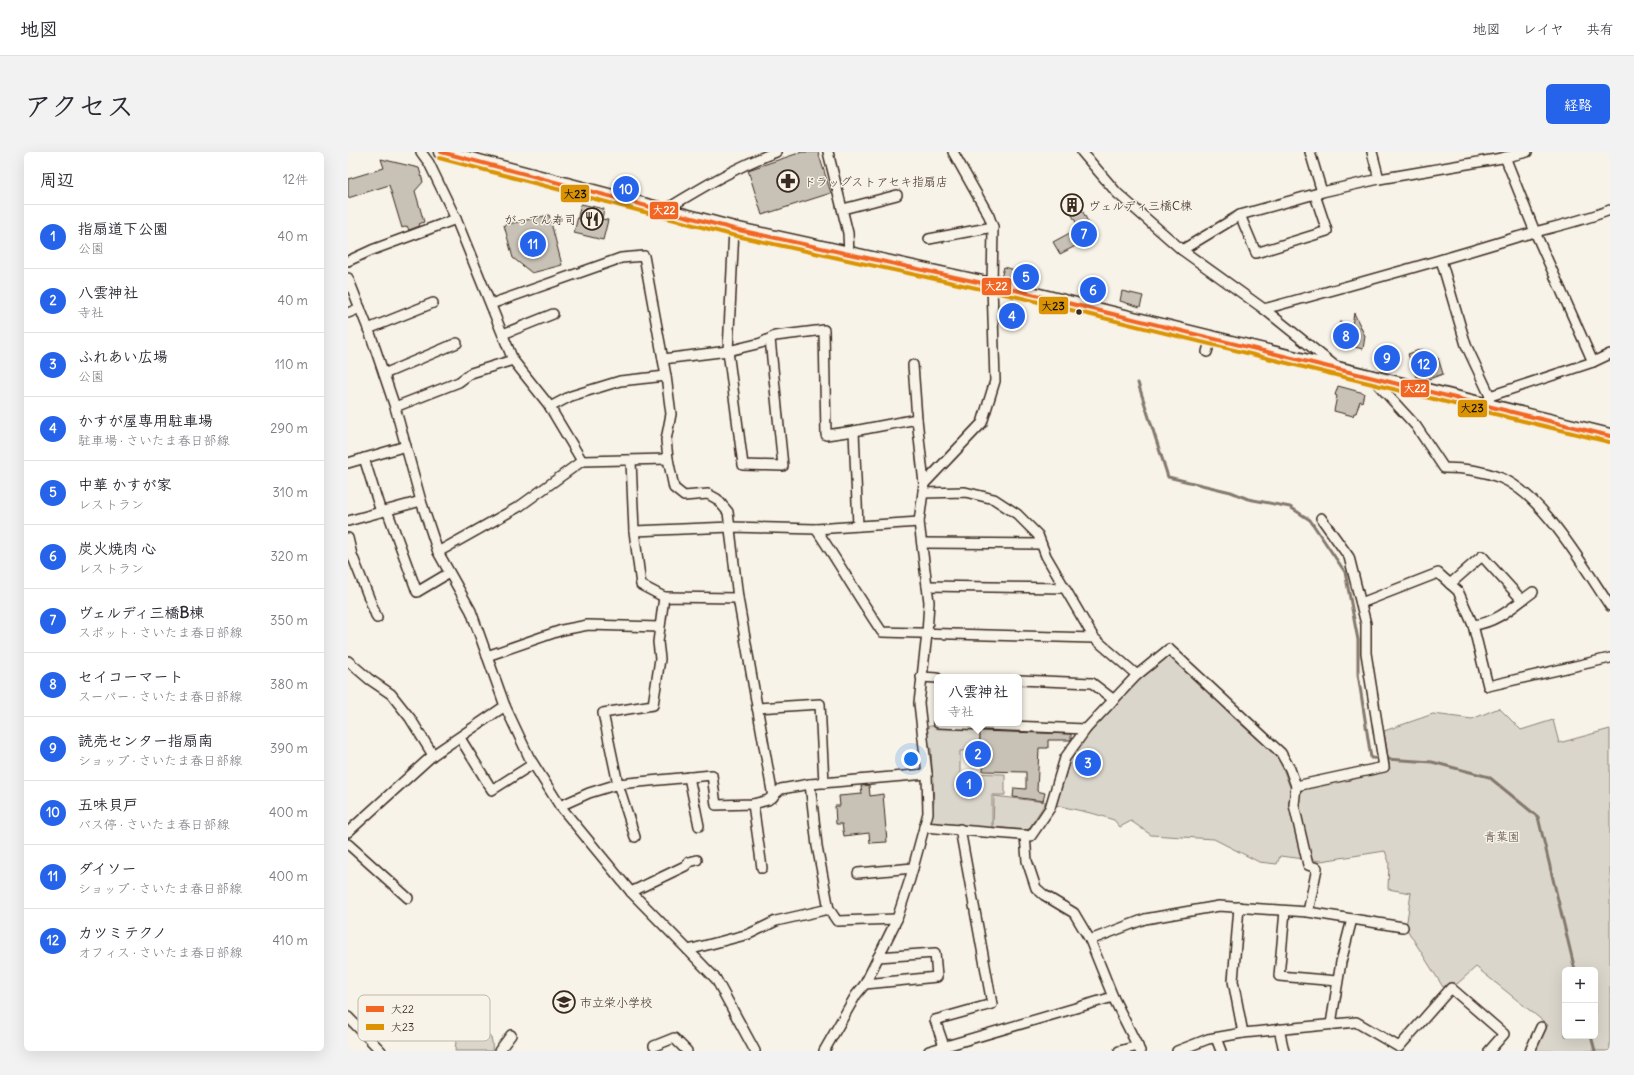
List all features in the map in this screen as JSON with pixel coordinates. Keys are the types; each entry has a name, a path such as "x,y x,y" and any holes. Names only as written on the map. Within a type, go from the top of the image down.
{"main road":[{"path":"441,152 734,229 992,285 1372,377 1489,401 1610,436"}],"street":[{"path":"422,152 456,219 513,360 550,407 582,461"},
{"path":"663,211 728,173 751,161 776,152"},
{"path":"828,152 848,233 849,255"},
{"path":"923,488 982,423 995,381 992,285 993,227 989,216 953,152"},
{"path":"1082,152 1117,193 1182,250 1264,309 1339,369"},
{"path":"1240,215 1256,253 1327,231 1310,152"},
{"path":"1372,152 1379,179"},
{"path":"1182,250 1240,215 1318,193 1379,179 1528,152"},
{"path":"1503,156 1593,362"},
{"path":"843,209 897,195"},
{"path":"1264,309 1582,220 1610,210"},
{"path":"348,261 372,250 456,219"},
{"path":"929,239 993,227"},
{"path":"734,229 728,351 743,465 783,466 770,338"},
{"path":"491,304 621,258 644,256 666,376 670,414 666,440 674,488 684,496 708,494 717,499 728,512 731,527 738,598 773,797"},
{"path":"1441,260 1466,345 1489,401 1593,362 1610,354"},
{"path":"348,278 368,328 395,407 420,501 438,552 471,611 505,706 533,764 560,806 630,892 716,979 752,1050"},
{"path":"368,328 433,303"},
{"path":"348,313 360,308"},
{"path":"503,334 552,314"},
{"path":"663,359 728,351 761,343 775,336 824,330 826,435 917,419"},
{"path":"1207,352 1211,338"},
{"path":"384,374 457,343"},
{"path":"395,407 459,382 471,373 513,360"},
{"path":"824,1051 856,995 865,984 897,919 928,813 927,774 919,703 929,602 919,522 923,488 913,365"},
{"path":"550,407 570,396 620,381 666,376"},
{"path":"1372,377 1416,426 1444,468 1462,468 1501,478 1523,492 1547,515 1610,606"},
{"path":"854,431 858,526"},
{"path":"348,463 406,446"},
{"path":"364,458 417,592 449,573"},
{"path":"438,552 520,506 582,461 668,459"},
{"path":"631,461 634,531 641,585 664,597 738,598"},
{"path":"923,488 965,492 994,498 1017,514 1038,535 1041,544 1064,588 1094,638 1137,675"},
{"path":"348,521 420,501"},
{"path":"1296,786 1384,767 1366,653 1366,624 1361,603 1349,557 1321,518"},
{"path":"634,531 731,527 816,529 919,522"},
{"path":"816,529 841,564 861,600 882,632 1094,638"},
{"path":"348,538 352,555 377,618"},
{"path":"922,543 1041,544"},
{"path":"1450,584 1482,556 1522,600"},
{"path":"1361,603 1438,573 1458,591 1473,625 1488,686 1610,658"},
{"path":"927,586 1064,588"},
{"path":"1473,625 1487,623 1495,619 1533,592"},
{"path":"635,837 618,784 603,713 652,705 660,659 658,642 664,597"},
{"path":"487,656 562,630 588,625 659,627"},
{"path":"924,827 1031,836 1050,808 1065,758 1086,730 1137,675 1169,648 1281,753 1290,769 1296,786 1294,805 1308,865 1317,868 1308,912"},
{"path":"348,661 369,679 391,694 410,718 433,755"},
{"path":"921,677 934,678"},
{"path":"1022,680 1092,683 1114,700"},
{"path":"757,708 820,704 824,783"},
{"path":"348,832 433,755 505,706"},
{"path":"921,722 934,723"},
{"path":"1001,726 1086,730"},
{"path":"460,738 492,790 533,764"},
{"path":"560,806 589,793 618,784 689,777 712,775 716,805 753,804 768,800 781,789 810,784 927,774"},
{"path":"689,777 699,826"},
{"path":"810,784 817,846 829,909 837,921 897,919"},
{"path":"753,804 762,868"},
{"path":"944,1046 935,1020 992,1004 960,829"},
{"path":"1025,835 1027,861 1036,888 1044,895 1074,913 1090,940 1113,997 1139,1048 1119,1051"},
{"path":"348,844 408,898"},
{"path":"630,892 685,866 688,862 697,860"},
{"path":"858,873 913,868"},
{"path":"1090,940 1145,919 1219,906 1308,912 1403,927"},
{"path":"1239,907 1233,981 1243,1033"},
{"path":"688,950 749,934 776,921 829,909"},
{"path":"1285,910 1279,976 1338,982"},
{"path":"1331,1024 1341,962 1352,919"},
{"path":"865,984 937,977 935,953 878,957"},
{"path":"1177,1051 1208,1039 1243,1033 1356,1022 1401,1049 1451,988 1504,1034 1489,1051"},
{"path":"929,1051 1113,997"},
{"path":"348,1017 358,1027"},
{"path":"1530,1051 1541,1027"},
{"path":"1279,1029 1284,1051"},
{"path":"499,1051 511,1035"},
{"path":"654,1046 674,1038 687,1051"},
{"path":"1216,1038 1221,1051"},
{"path":"371,1041 381,1051"}],"green space":[{"name":"青葉園","path":"1169,653 1234,718 1279,758 1290,787 1300,788 1390,769 1384,731 1433,714 1472,719 1499,708 1521,730 1553,720 1559,743 1610,729 1610,1051 1534,1051 1548,1025 1476,967 1457,984 1443,987 1406,928 1411,893 1388,889 1389,862 1385,851 1321,861 1280,856 1277,864 1259,862 1214,839 1151,835 1131,821 1120,827 1114,820 1051,804 1066,764 1079,744 1103,715"},
{"path":"929,726 980,729 979,751 960,751 960,773 1005,774 1005,795 992,795 992,828 927,822 934,802 931,749 927,738"},
{"path":"994,796 1046,802 1028,830 993,827"},
{"path":"490,1037 492,1041 492,1051 455,1051 456,1041 490,1041"}],"building":[{"path":"802,152 818,152 831,193 762,215 748,170"},
{"path":"381,159 419,168 423,182 415,191 424,222 419,224 420,226 409,230 407,226 402,228 389,185 348,198 348,179 384,168"},
{"path":"1075,196 1095,236 1060,254 1053,242 1079,228 1065,202"},
{"path":"581,204 604,209 602,219 608,220 603,240 574,233"},
{"path":"549,215 562,265 532,273 513,258 504,225"},
{"path":"1004,267 1037,276 1035,285 1017,280 1017,282 1001,278"},
{"path":"1096,279 1104,288 1091,299 1083,290"},
{"path":"1122,291 1143,296 1140,307 1120,301"},
{"path":"1354,313 1365,336 1363,349 1334,342 1340,322 1352,325"},
{"path":"1391,347 1397,364 1383,369 1377,352"},
{"path":"1422,349 1426,362 1438,358 1443,374 1426,380 1416,377 1408,354"},
{"path":"1338,386 1364,393 1362,402 1360,401 1356,413 1354,413 1353,416 1334,411 1337,396 1335,395"},
{"path":"980,731 1071,734 1071,740 1048,740 1048,748 1039,748 1037,791 1045,793 1043,801 1013,797 1014,788 1026,789 1026,772 983,771 984,746 980,746"},
{"path":"869,785 870,796 883,794 887,842 870,843 869,833 844,836 842,824 836,824 835,806 840,806 839,796 862,794 861,786"}],"waterway":[{"path":"1138,383 1168,477 1231,492 1248,499 1290,507 1310,520 1345,572 1358,640 1358,674 1371,758 1432,762 1489,777 1538,817 1574,967"},
{"path":"1592,1039 1595,1051"}],"transit line":[{"name":"大22","path":"441,152 734,229 1019,291 1610,436"},
{"name":"大23","path":"439,158 732,235 1018,297 1609,442"}],"place":[{"name":"ドラッグストアセキ指扇店","path":"788,181"},
{"name":"五味貝戸","path":"626,189"},
{"name":"ヴェルディ三橋C棟","path":"1072,205"},
{"name":"がってん寿司","path":"592,219"},
{"name":"ヴェルディ三橋B棟","path":"1084,234"},
{"name":"ダイソー","path":"533,244"},
{"name":"中華 かすが家","path":"1026,277"},
{"name":"炭火焼肉 心","path":"1093,290"},
{"name":"かすが屋専用駐車場","path":"1012,316"},
{"name":"セイコーマート","path":"1346,336"},
{"name":"読売センター指扇南","path":"1387,358"},
{"name":"カツミテクノ","path":"1424,364"},
{"name":"八雲神社","path":"978,754"},
{"name":"ふれあい広場","path":"1088,763"},
{"name":"指扇道下公園","path":"969,784"},
{"name":"市立栄小学校","path":"564,1002"}]}
